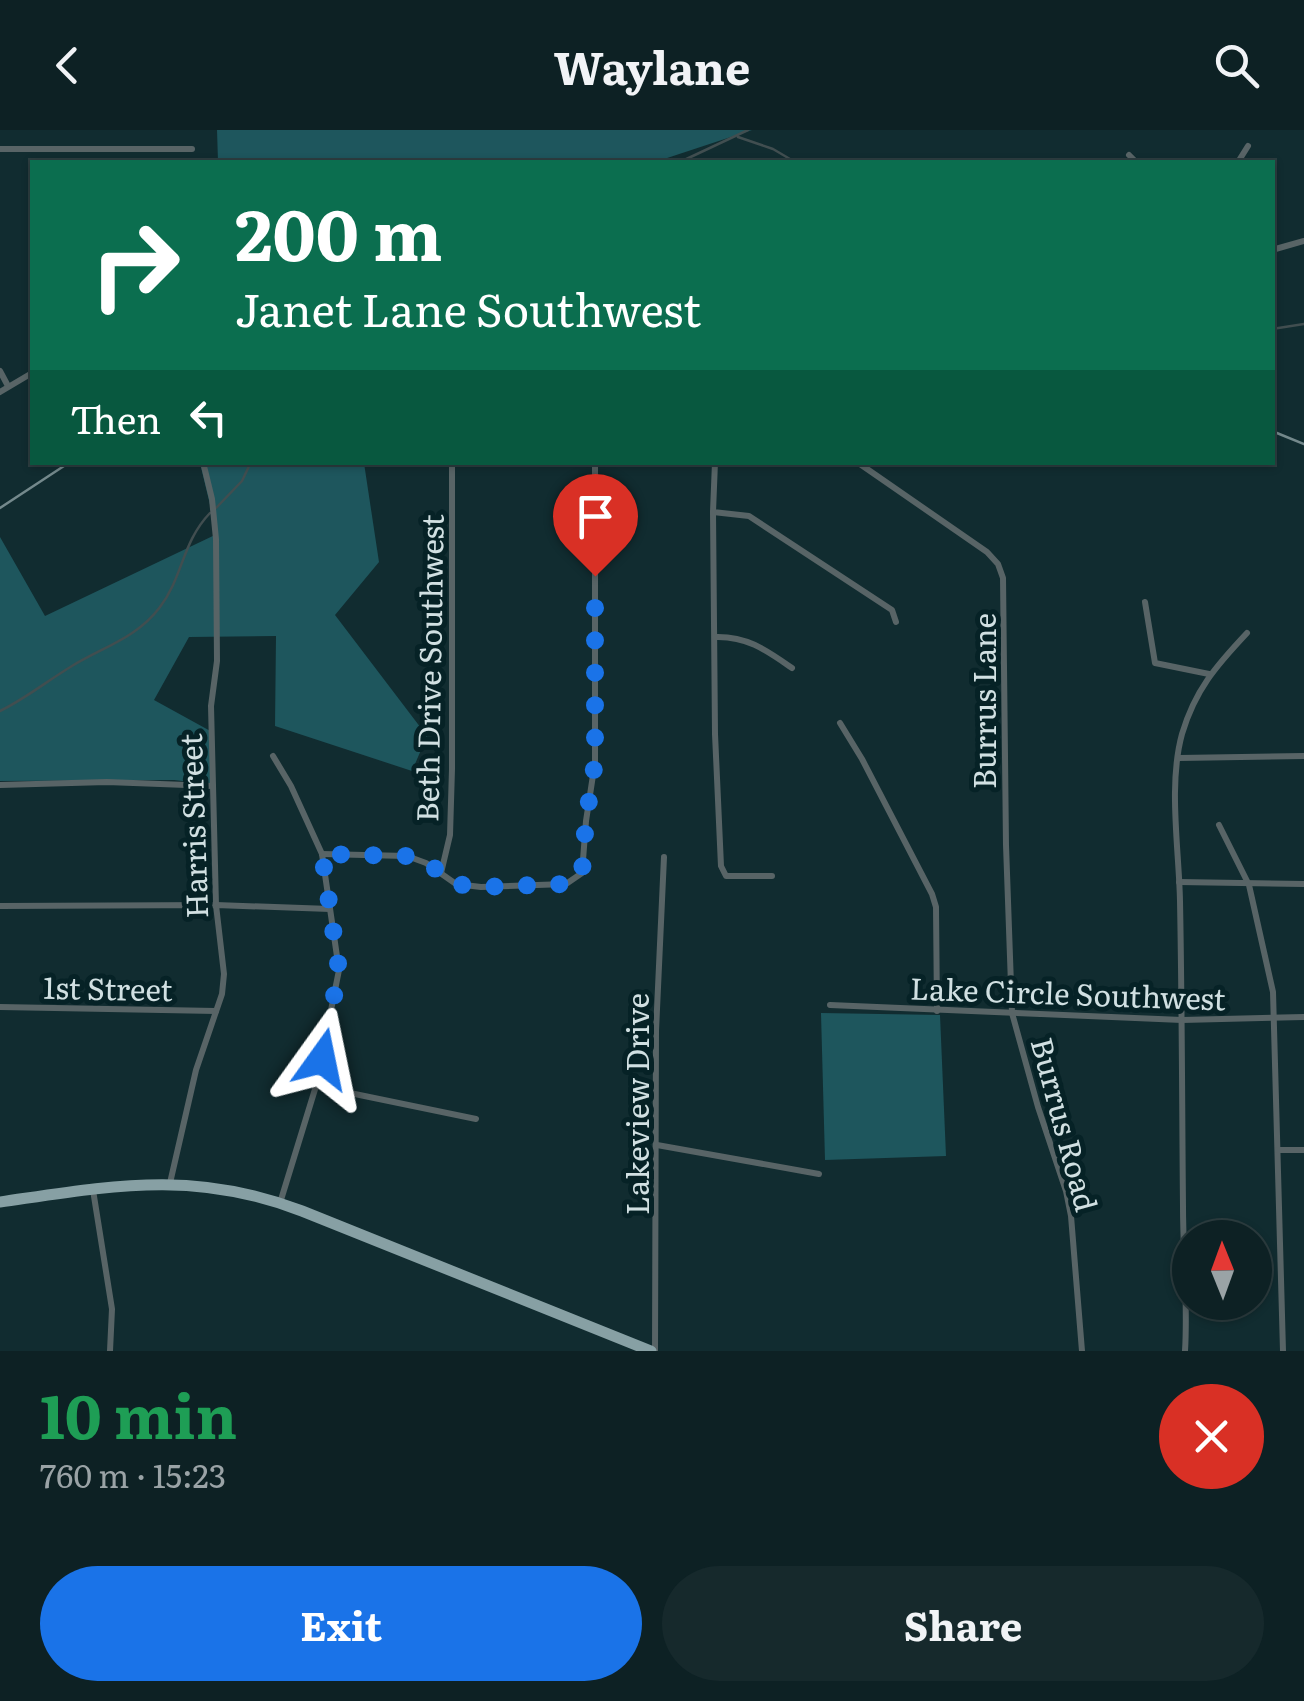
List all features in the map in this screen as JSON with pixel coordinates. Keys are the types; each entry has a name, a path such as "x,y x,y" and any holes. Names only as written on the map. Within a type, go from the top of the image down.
{"main road":[{"path":"0,1202 170,1183 221,1187 280,1203 653,1351"}],"street":[{"path":"1239,160 1248,146"},
{"path":"0,149 192,149"},
{"path":"1129,155 1134,160"},
{"path":"1275,249 1304,241"},
{"path":"0,371 8,386"},
{"path":"0,392 30,373"},
{"name":"Harris Street","path":"170,1183 224,974 216,905 211,706 217,661 216,554 212,499 204,465"},
{"name":"Beth Drive Southwest","path":"440,873 450,835 452,769 452,465"},
{"path":"322,854 408,856 426,862 456,884 480,887 566,884 582,872 595,762 595,465"},
{"path":"716,465 714,637 722,866 726,876 772,876"},
{"name":"Burrus Lane","path":"861,465 988,552 1003,578 1006,845 1012,1013 1016,1028"},
{"path":"713,512 736,512 767,526 892,610 896,622"},
{"path":"1145,602 1155,663 1209,674"},
{"path":"1185,1351 1188,1314 1175,804 1182,736 1209,674 1247,634"},
{"path":"714,637 732,636 754,642 792,668"},
{"path":"840,723 932,894 936,907 937,1011"},
{"path":"273,756 322,854 339,970 316,1086 280,1203"},
{"path":"1179,758 1304,756"},
{"path":"0,785 132,782 213,786"},
{"path":"1219,825 1248,885 1270,972 1276,1020 1283,1351"},
{"name":"Lakeview Drive","path":"653,1351 656,1031 664,857"},
{"path":"1179,882 1304,884"},
{"path":"0,906 330,909"},
{"name":"Lake Circle Southwest","path":"830,1005 1182,1020 1304,1017"},
{"name":"1st Street","path":"0,1007 216,1011"},
{"name":"Burrus Road","path":"1016,1028 1069,1204 1082,1351"},
{"path":"316,1086 476,1119"},
{"path":"656,1145 819,1174"},
{"path":"1278,1150 1304,1150"},
{"path":"93,1189 112,1308 110,1351"}],"shaded area":[{"path":"217,130 752,130 661,160 218,160"},
{"path":"200,465 364,465 379,562 335,615 427,736 412,771 275,726 276,636 189,637 154,700 214,733 215,785 174,780 0,781 0,537 45,616 217,534"},
{"path":"821,1013 940,1015 946,1156 825,1160"}],"waterway":[{"path":"684,160 748,130"},
{"path":"738,137 792,160"},
{"path":"1275,329 1304,324"},
{"path":"216,508 242,481 250,465"},
{"path":"0,711 151,618 168,596 194,536 210,513"}],"railway":[{"path":"1275,432 1304,444"},
{"path":"0,508 65,465"}],"route":[{"path":"322,1059 339,970 322,854 408,856 426,862 456,884 480,887 566,884 582,872 595,762 595,576"}]}
